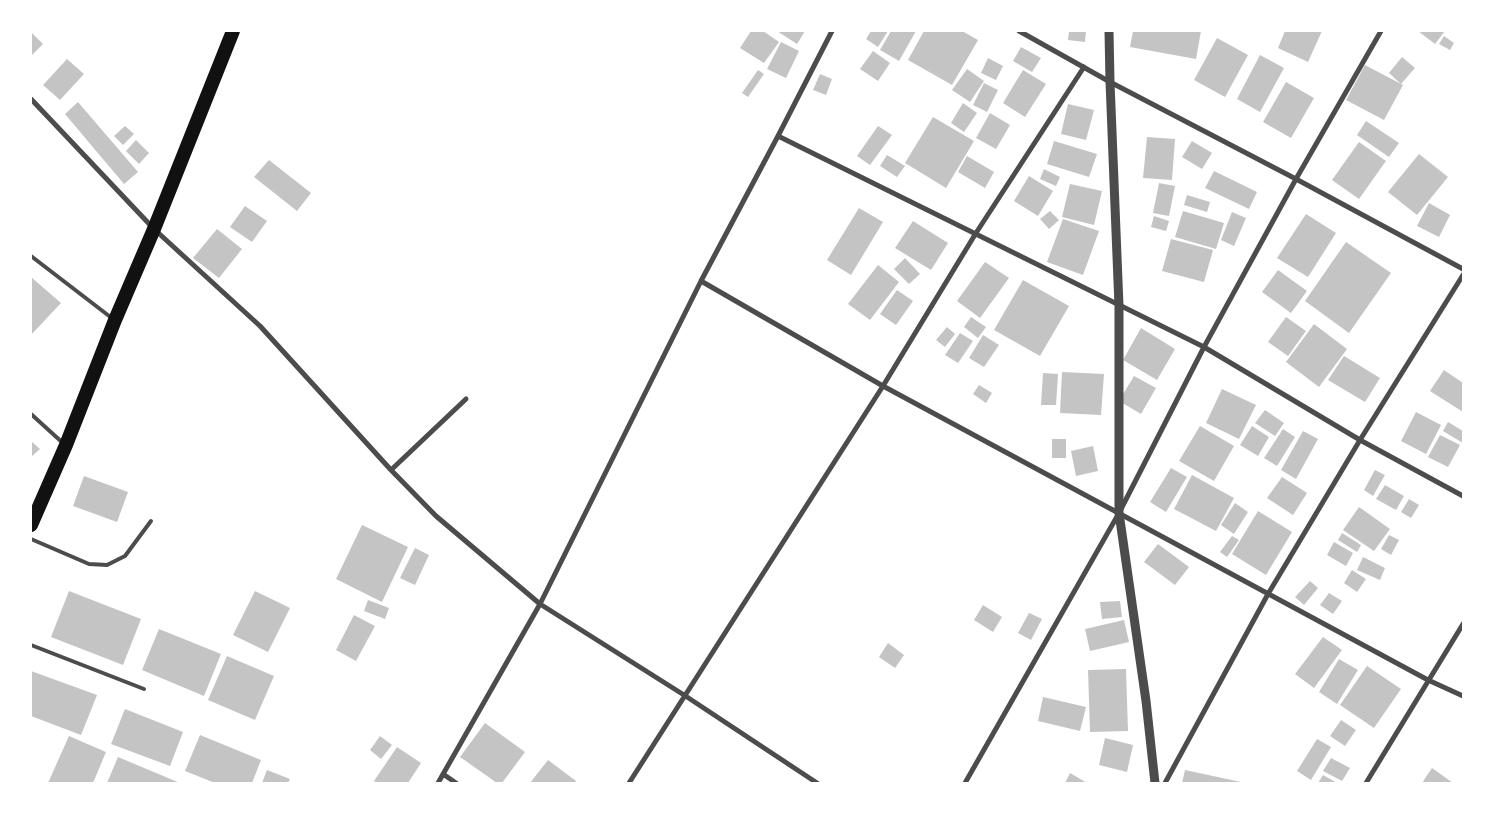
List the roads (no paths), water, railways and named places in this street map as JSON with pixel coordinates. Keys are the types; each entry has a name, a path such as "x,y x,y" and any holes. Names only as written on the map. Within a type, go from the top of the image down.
{"highway":[{"path":"31,525 66,445 233,31"}],"street":[{"path":"438,783 540,604 701,281 832,31"},
{"path":"1019,31 1110,82 1463,269"},
{"path":"1110,31 1110,82 1119,306 1119,513 1146,701 1154,783"},
{"path":"965,783 1119,513 1204,347 1296,179 1381,31"},
{"path":"629,783 883,386 976,232 1084,67"},
{"path":"31,98 154,229 260,326 391,470 436,516 540,604 684,695 817,783"},
{"path":"778,136 976,232 1119,306 1204,347 1360,440 1463,496"},
{"path":"1165,783 1268,594 1360,440 1463,275"},
{"path":"701,281 883,386 1428,680 1463,696"},
{"path":"391,470 466,399"},
{"path":"1366,783 1463,624"},
{"path":"443,774 456,783"}],"lane":[{"path":"31,256 115,320"},
{"path":"31,414 66,445"},
{"path":"31,539 89,564 107,564 125,556 152,522"},
{"path":"31,645 144,689"}]}
